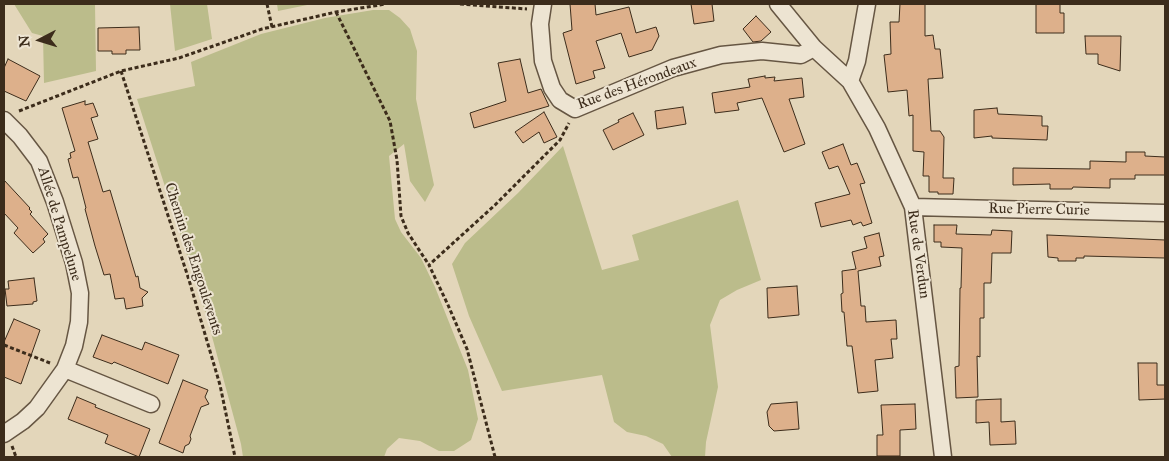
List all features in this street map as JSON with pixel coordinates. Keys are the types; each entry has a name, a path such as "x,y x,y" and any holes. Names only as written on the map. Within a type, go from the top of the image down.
{"street":[{"name":"Rue de Verdun","path":"778,4 814,48 850,81 877,128 913,207 943,457"},
{"path":"850,81 857,61 866,4"},
{"name":"Rue des Hérondeaux","path":"543,7 540,24 543,61 552,88 560,100 574,110 673,68 721,55 762,51 801,55 814,48"},
{"name":"Allée de Pampelune","path":"4,434 23,421 37,408 65,369 74,346 79,322 80,293 74,263 55,202 39,161 8,117"},
{"name":"Rue Pierre Curie","path":"913,207 1165,212"},
{"path":"65,369 151,404"}],"path":[{"path":"267,4 272,27"},
{"path":"8,117 120,71 179,58 272,27 336,12 386,4"},
{"path":"460,4 543,7"},
{"path":"336,12 390,120 398,160 401,216 408,233 429,265 467,349 495,457"},
{"name":"Chemin des Engoulevents","path":"120,71 212,356 235,457"},
{"path":"429,265 495,205 560,140 574,110"},
{"path":"4,345 65,369"}],"green space":[{"path":"14,4 95,4 96,71 44,83 43,36 32,33"},
{"path":"170,4 207,4 212,39 175,51"},
{"path":"277,4 312,4 278,11"},
{"path":"373,10 389,10 400,18 410,29 417,51 416,99 434,185 425,202 410,181 404,144 389,156 395,219 401,232 421,258 435,287 468,370 478,419 471,440 454,451 439,451 420,441 399,438 387,449 384,457 243,457 207,318 137,99 195,86 191,62 261,34 325,18"},
{"path":"563,146 602,270 639,260 632,235 738,200 761,280 737,290 720,300 710,325 718,387 706,442 705,457 672,457 663,444 646,436 627,432 614,422 602,375 502,391 469,316 452,264 465,243 518,193"}],"building":[{"path":"570,4 595,4 596,15 629,7 636,33 656,27 659,36 652,50 629,57 621,33 596,41 605,68 593,71 595,78 576,84 563,33 572,30"},
{"path":"691,4 712,4 714,21 694,24"},
{"path":"900,4 925,4 925,36 933,35 935,49 940,49 943,78 928,79 931,131 940,131 944,137 943,178 954,178 953,194 929,192 929,176 923,176 924,152 913,151 913,115 909,116 907,90 888,92 884,55 891,54 890,22 899,22"},
{"path":"1036,4 1060,4 1060,13 1064,13 1064,33 1036,33"},
{"path":"756,16 771,32 761,41 753,42 743,29"},
{"path":"139,27 140,50 126,50 126,54 98,51 98,28"},
{"path":"1085,36 1121,36 1120,71 1098,64 1098,54 1086,54"},
{"path":"8,59 40,76 26,101 4,91 4,68"},
{"path":"520,59 528,93 541,89 549,106 474,128 470,113 506,101 498,63"},
{"path":"765,76 765,78 775,77 774,81 802,78 804,97 789,99 805,144 784,152 762,98 737,103 739,110 715,113 712,93 750,87 748,79"},
{"path":"85,101 85,105 93,103 98,116 91,118 98,139 88,142 103,192 110,190 136,277 138,276 140,288 148,292 142,298 143,306 126,309 124,298 115,299 110,274 104,275 95,246 78,177 73,178 68,159 71,158 70,153 75,151 62,108"},
{"path":"683,107 686,124 657,129 655,111"},
{"path":"997,108 998,114 1042,116 1042,126 1048,126 1047,140 992,138 992,136 974,138 974,110"},
{"path":"544,112 557,137 544,143 539,132 523,143 515,132"},
{"path":"633,113 644,135 613,150 603,130"},
{"path":"843,144 851,165 857,163 865,183 860,184 872,223 863,226 861,222 853,225 851,220 821,227 815,203 850,194 838,166 829,169 822,152"},
{"path":"1126,152 1145,152 1145,156 1165,157 1165,175 1135,175 1135,179 1110,179 1110,188 1073,187 1072,189 1050,189 1050,184 1013,185 1013,168 1090,169 1090,161 1126,162"},
{"path":"4,180 30,208 32,212 30,214 48,234 43,239 45,242 33,253 14,233 18,228 4,213"},
{"path":"934,225 957,225 956,234 991,235 992,230 1012,231 1011,253 992,253 991,283 984,283 984,318 980,318 980,357 977,356 978,397 956,398 955,367 959,366 962,248 941,247 941,242 934,242"},
{"path":"879,233 884,256 879,257 881,266 858,271 861,306 865,306 866,322 896,320 897,339 891,339 893,358 875,360 878,391 858,393 852,346 847,346 844,312 842,312 842,271 856,269 852,252 867,248 864,237"},
{"path":"1047,235 1165,240 1165,258 1084,256 1084,258 1076,258 1076,261 1058,261 1058,258 1048,257"},
{"path":"34,278 37,301 33,302 33,304 7,306 5,289 9,289 8,281"},
{"path":"797,286 799,315 768,318 767,288"},
{"path":"14,319 40,330 21,384 4,377 4,342"},
{"path":"102,335 142,350 145,342 179,355 168,384 114,362 112,364 93,357"},
{"path":"1138,363 1157,363 1157,385 1165,385 1165,399 1139,400"},
{"path":"183,380 208,390 205,397 209,404 201,407 190,436 191,439 189,444 185,446 183,453 159,443"},
{"path":"77,397 96,405 95,407 150,429 139,457 105,443 108,435 68,419"},
{"path":"1001,399 1001,422 1015,421 1016,444 990,445 989,422 976,423 976,400"},
{"path":"797,402 799,429 774,431 769,426 767,412 771,404"},
{"path":"915,404 916,429 900,430 900,456 877,456 877,435 883,435 881,405"}]}
